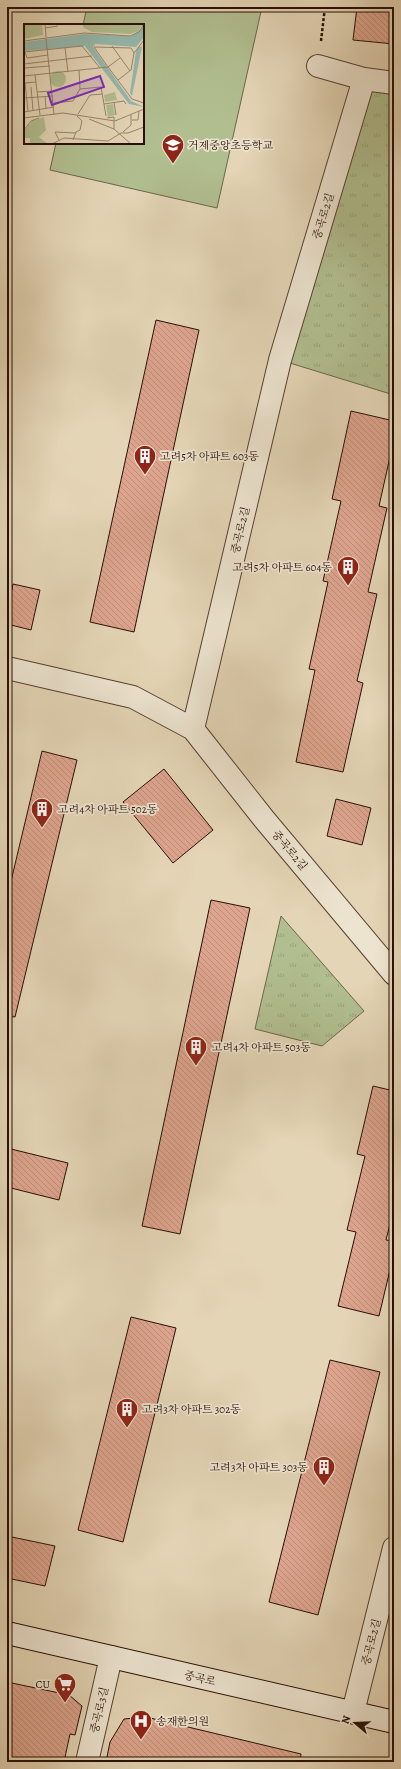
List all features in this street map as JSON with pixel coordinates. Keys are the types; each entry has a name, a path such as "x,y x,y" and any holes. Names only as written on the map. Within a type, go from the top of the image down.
{"street":[{"path":"318,66 364,79 394,83"},
{"name":"중곡로2길","path":"364,79 280,360 194,729 264,819 394,974"},
{"path":"7,668 133,697 194,729"},
{"name":"중곡로2길","path":"353,1712 394,1548"},
{"name":"중곡로","path":"7,1633 394,1722"},
{"name":"중곡로3길","path":"87,1762 111,1657"}],"path":[{"path":"318,66 325,7"}],"green space":[{"path":"87,7 262,7 217,208 50,170 56,144 144,144 144,24 83,24"},
{"path":"364,79 394,83 394,395 280,360"},
{"path":"281,916 364,1011 322,1046 255,1029"}],"building":[{"path":"357,7 394,7 394,44 353,40"},
{"name":"고려5차 아파트 603동","path":"156,320 199,330 134,632 90,622"},
{"name":"고려5차 아파트 604동","path":"351,411 394,421 394,439 379,506 387,508 368,592 377,594 357,681 363,683 343,772 296,762 315,670 309,669 328,582 323,581 341,501 332,499"},
{"path":"13,584 40,590 31,630 7,624 7,593 11,594"},
{"name":"고려4차 아파트 502동","path":"42,751 77,760 15,1017 7,1016 7,898"},
{"path":"164,769 213,830 173,863 123,802"},
{"path":"336,799 371,808 362,845 327,836"},
{"name":"고려4차 아파트 503동","path":"211,900 250,908 180,1234 142,1226"},
{"path":"373,1086 394,1091 394,1208 386,1240 394,1241 394,1253 379,1316 338,1306 356,1232 347,1230 365,1156 357,1154"},
{"path":"7,1148 68,1163 59,1200 7,1187"},
{"name":"고려3차 아파트 302동","path":"131,1317 176,1328 123,1542 78,1530"},
{"name":"고려3차 아파트 303동","path":"330,1360 380,1372 318,1615 269,1602"},
{"path":"7,1536 55,1546 45,1586 7,1578"},
{"path":"7,1682 69,1695 82,1706 75,1735 70,1734 64,1762 7,1762"},
{"path":"146,1717 301,1754 300,1762 106,1762 110,1742 124,1719"}],"place":[{"name":"거제중앙초등학교","path":"173,164"},
{"name":"고려5차 아파트 603동","path":"145,476"},
{"name":"고려5차 아파트 604동","path":"348,586"},
{"name":"고려4차 아파트 502동","path":"42,828"},
{"name":"고려4차 아파트 503동","path":"196,1066"},
{"name":"고려3차 아파트 302동","path":"127,1428"},
{"name":"고려3차 아파트 303동","path":"324,1486"},
{"name":"CU","path":"65,1704"},
{"name":"송재한의원","path":"141,1740"}]}
